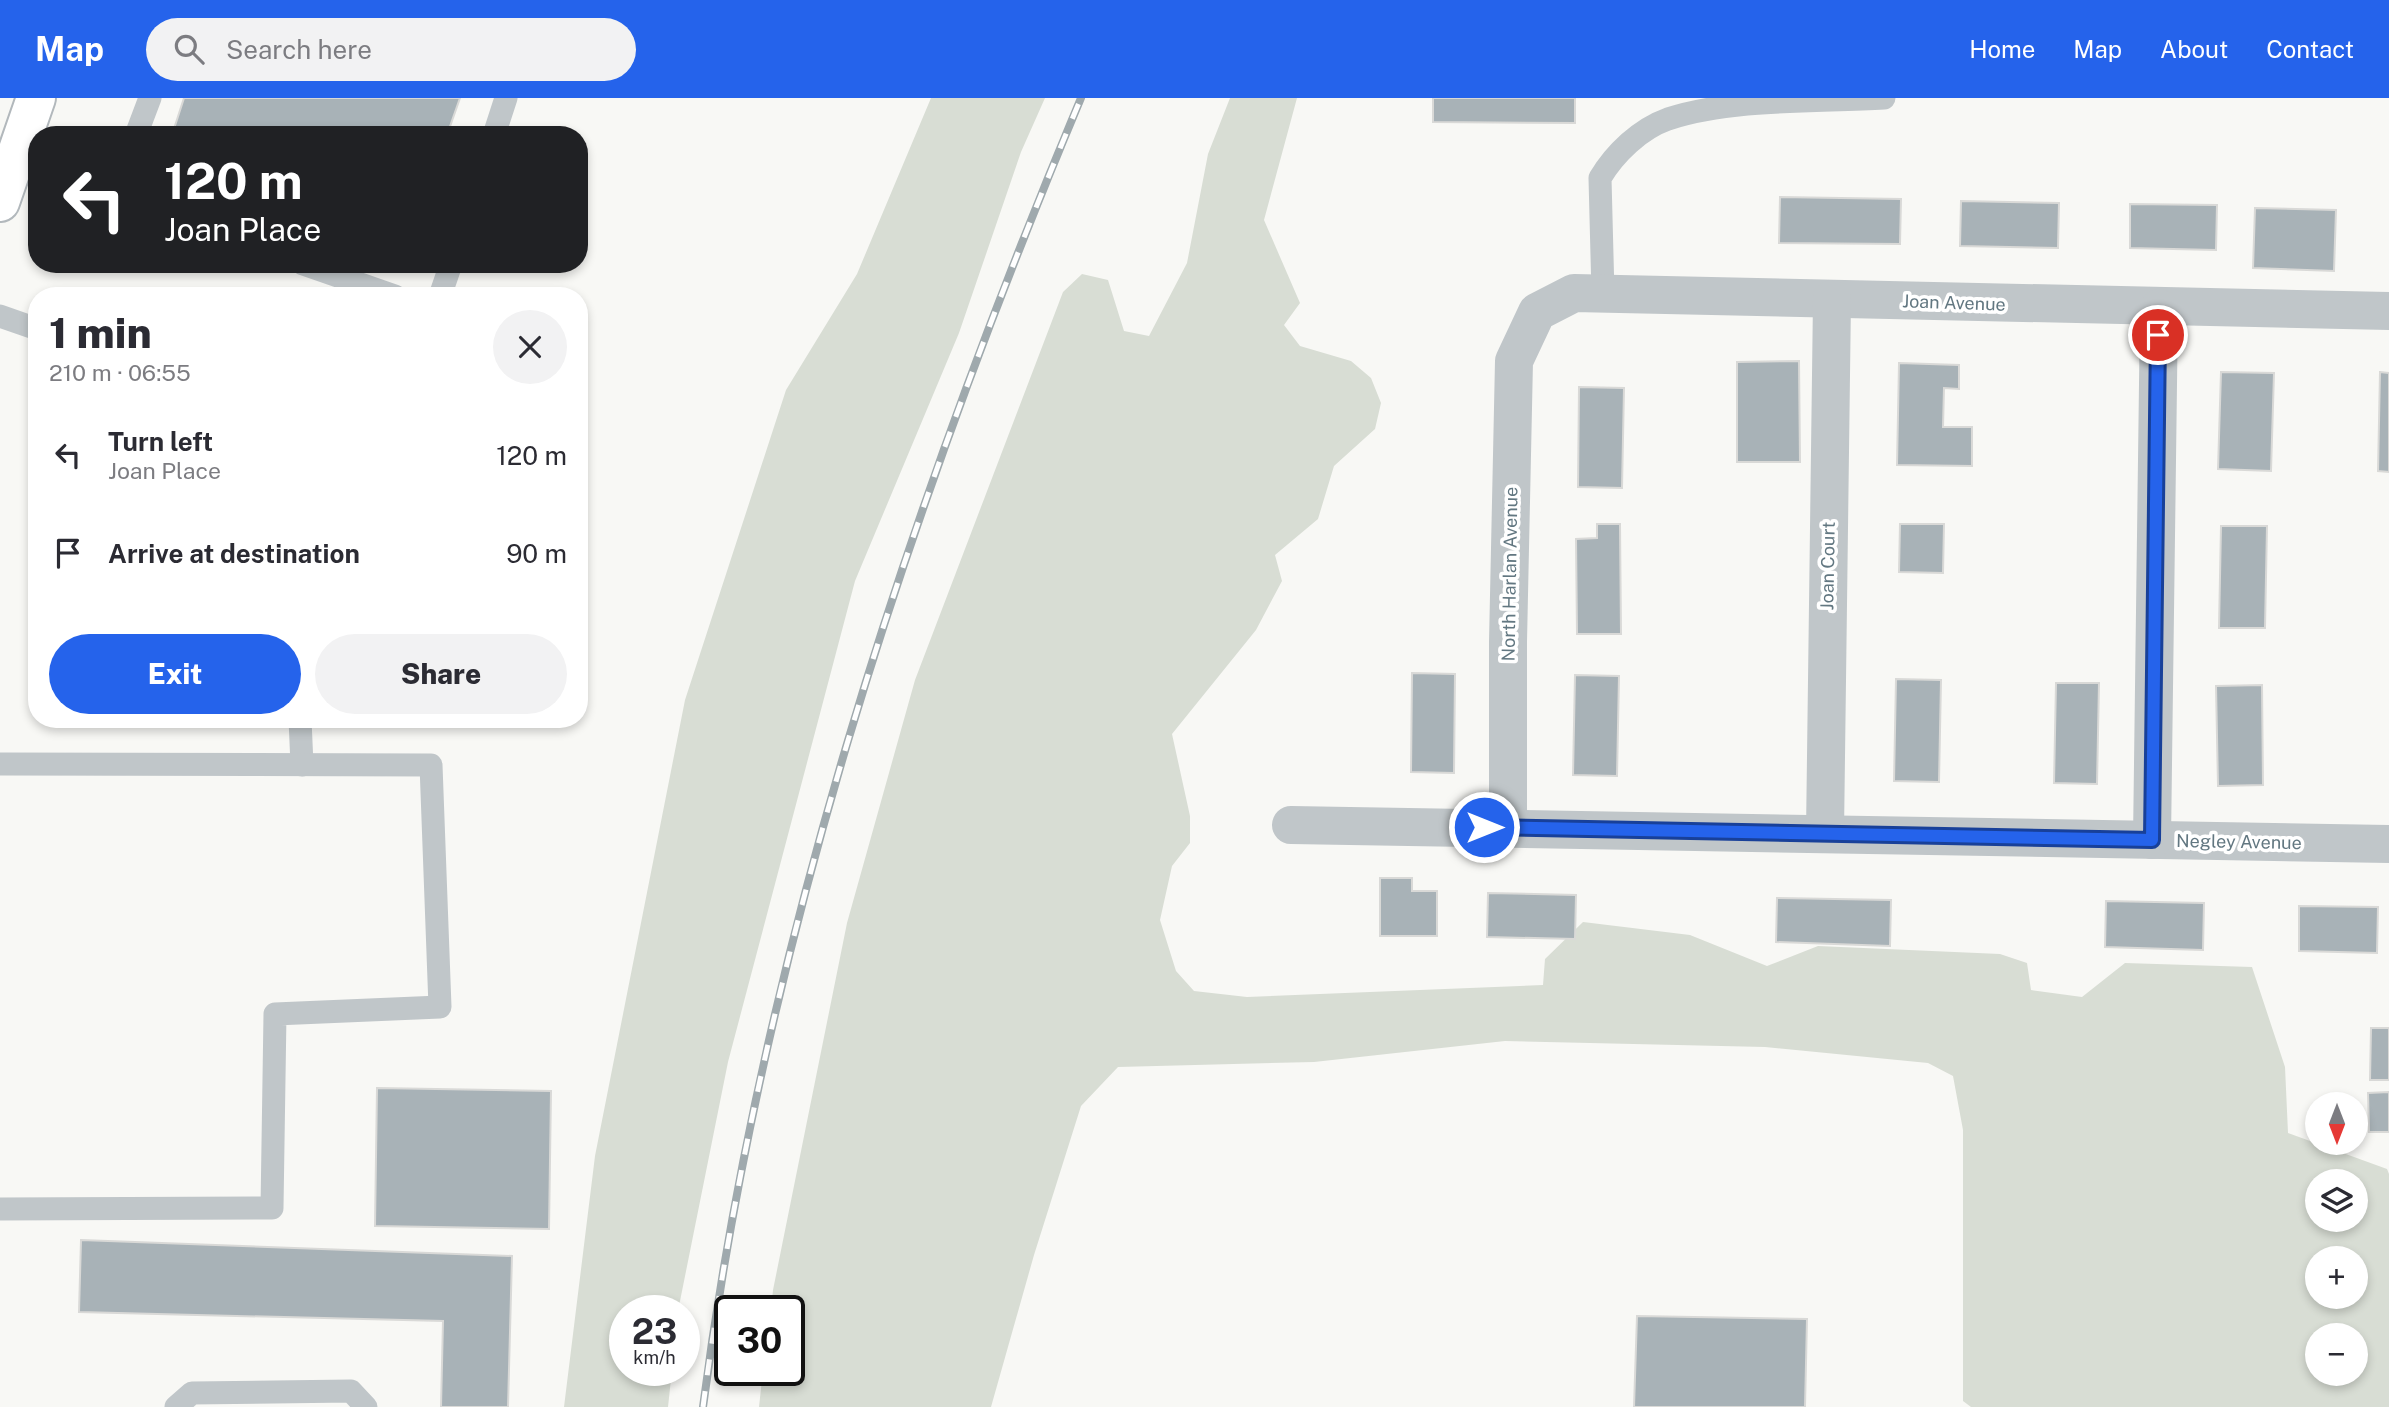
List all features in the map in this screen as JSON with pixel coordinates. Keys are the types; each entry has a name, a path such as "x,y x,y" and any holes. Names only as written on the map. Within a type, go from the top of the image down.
{"main road":[{"path":"32,126 36,98"},
{"path":"0,202 25,170 28,150"}],"street":[{"name":"Joan Avenue","path":"1530,325 1537,312 1574,293 2389,311"},
{"name":"Joan Court","path":"1825,833 1832,299"},
{"path":"2152,840 2159,308"},
{"name":"North Harlan Avenue","path":"1508,827 1508,642 1514,360 1530,325"},
{"name":"Negley Avenue","path":"1291,825 2389,844"}],"lane":[{"path":"139,126 149,98"},
{"path":"497,126 506,98"},
{"path":"1603,294 1600,178 1609,163 1643,132 1667,120 1721,109 1884,98"},
{"path":"329,273 369,287"},
{"path":"0,316 28,325"},
{"path":"300,728 302,765"},
{"path":"0,764 431,765 440,1007 275,1014 272,1208 0,1209"},
{"path":"176,1407 192,1393 327,1390 351,1391 366,1407"}],"shaded area":[{"path":"931,98 1045,98 1021,152 959,333 855,581 728,1062 681,1295 609,1295 609,1386 670,1386 668,1407 564,1407 595,1156 685,700 786,390 857,274"},
{"path":"1230,98 1297,98 1264,220 1300,303 1284,325 1300,346 1351,361 1371,378 1381,403 1375,429 1334,466 1318,519 1275,555 1282,581 1256,630 1172,734 1190,816 1190,843 1172,866 1160,920 1176,971 1194,991 1247,997 1543,985 1545,959 1583,922 1690,935 1767,966 1818,946 2000,954 2027,963 2031,990 2082,997 2125,963 2252,967 2285,1067 2288,1133 2305,1139 2305,1155 2348,1155 2387,1169 2389,1174 2389,1407 1971,1407 1963,1401 1963,1130 1953,1076 1928,1063 1765,1047 1505,1041 1314,1062 1118,1067 1081,1106 1034,1255 991,1407 759,1407 761,1386 805,1386 805,1295 773,1295 773,1290 847,923 915,680 1063,292 1082,274 1108,280 1124,331 1149,336 1187,263 1208,154"}],"building":[{"path":"184,98 460,98 450,126 175,126"},
{"path":"1433,98 1575,98 1575,123 1433,122"},
{"path":"1780,197 1901,199 1900,244 1779,243"},
{"path":"1961,201 2059,203 2058,248 1960,246"},
{"path":"2130,204 2217,205 2216,250 2130,248"},
{"path":"2255,208 2336,210 2334,271 2253,268"},
{"path":"1799,361 1800,462 1737,462 1737,362"},
{"path":"1899,363 1959,365 1959,389 1944,388 1943,427 1972,427 1972,466 1897,465"},
{"path":"2221,372 2274,373 2271,471 2218,469"},
{"path":"2380,372 2389,373 2389,472 2378,471"},
{"path":"1579,387 1624,388 1622,488 1578,487"},
{"path":"1597,524 1620,524 1621,634 1577,634 1576,539 1597,538"},
{"path":"1900,524 1944,524 1943,573 1899,572"},
{"path":"2221,526 2267,526 2265,628 2219,628"},
{"path":"1412,673 1455,674 1454,773 1411,772"},
{"path":"1575,675 1619,676 1617,776 1573,775"},
{"path":"1896,679 1941,680 1939,782 1894,781"},
{"path":"2056,683 2099,683 2097,784 2054,783"},
{"path":"2262,685 2263,785 2218,786 2216,686"},
{"path":"1380,878 1412,878 1412,891 1437,891 1437,936 1380,936"},
{"path":"1488,893 1576,895 1575,939 1487,937"},
{"path":"1777,898 1891,900 1890,946 1776,942"},
{"path":"2106,901 2204,903 2203,950 2105,947"},
{"path":"2299,906 2378,907 2377,953 2299,951"},
{"path":"2371,1028 2389,1028 2389,1080 2370,1080"},
{"path":"377,1088 551,1091 549,1229 375,1226"},
{"path":"2389,1092 2389,1132 2369,1132 2368,1093"},
{"path":"81,1240 512,1256 508,1407 441,1407 443,1321 79,1312"},
{"path":"1637,1316 1807,1319 1805,1407 1634,1407"}],"railway":[{"path":"703,1407 729,1238 762,1070 802,904 848,740 900,577 956,416 1081,98"}],"route":[{"path":"1484,827 2152,840 2158,335"}]}
